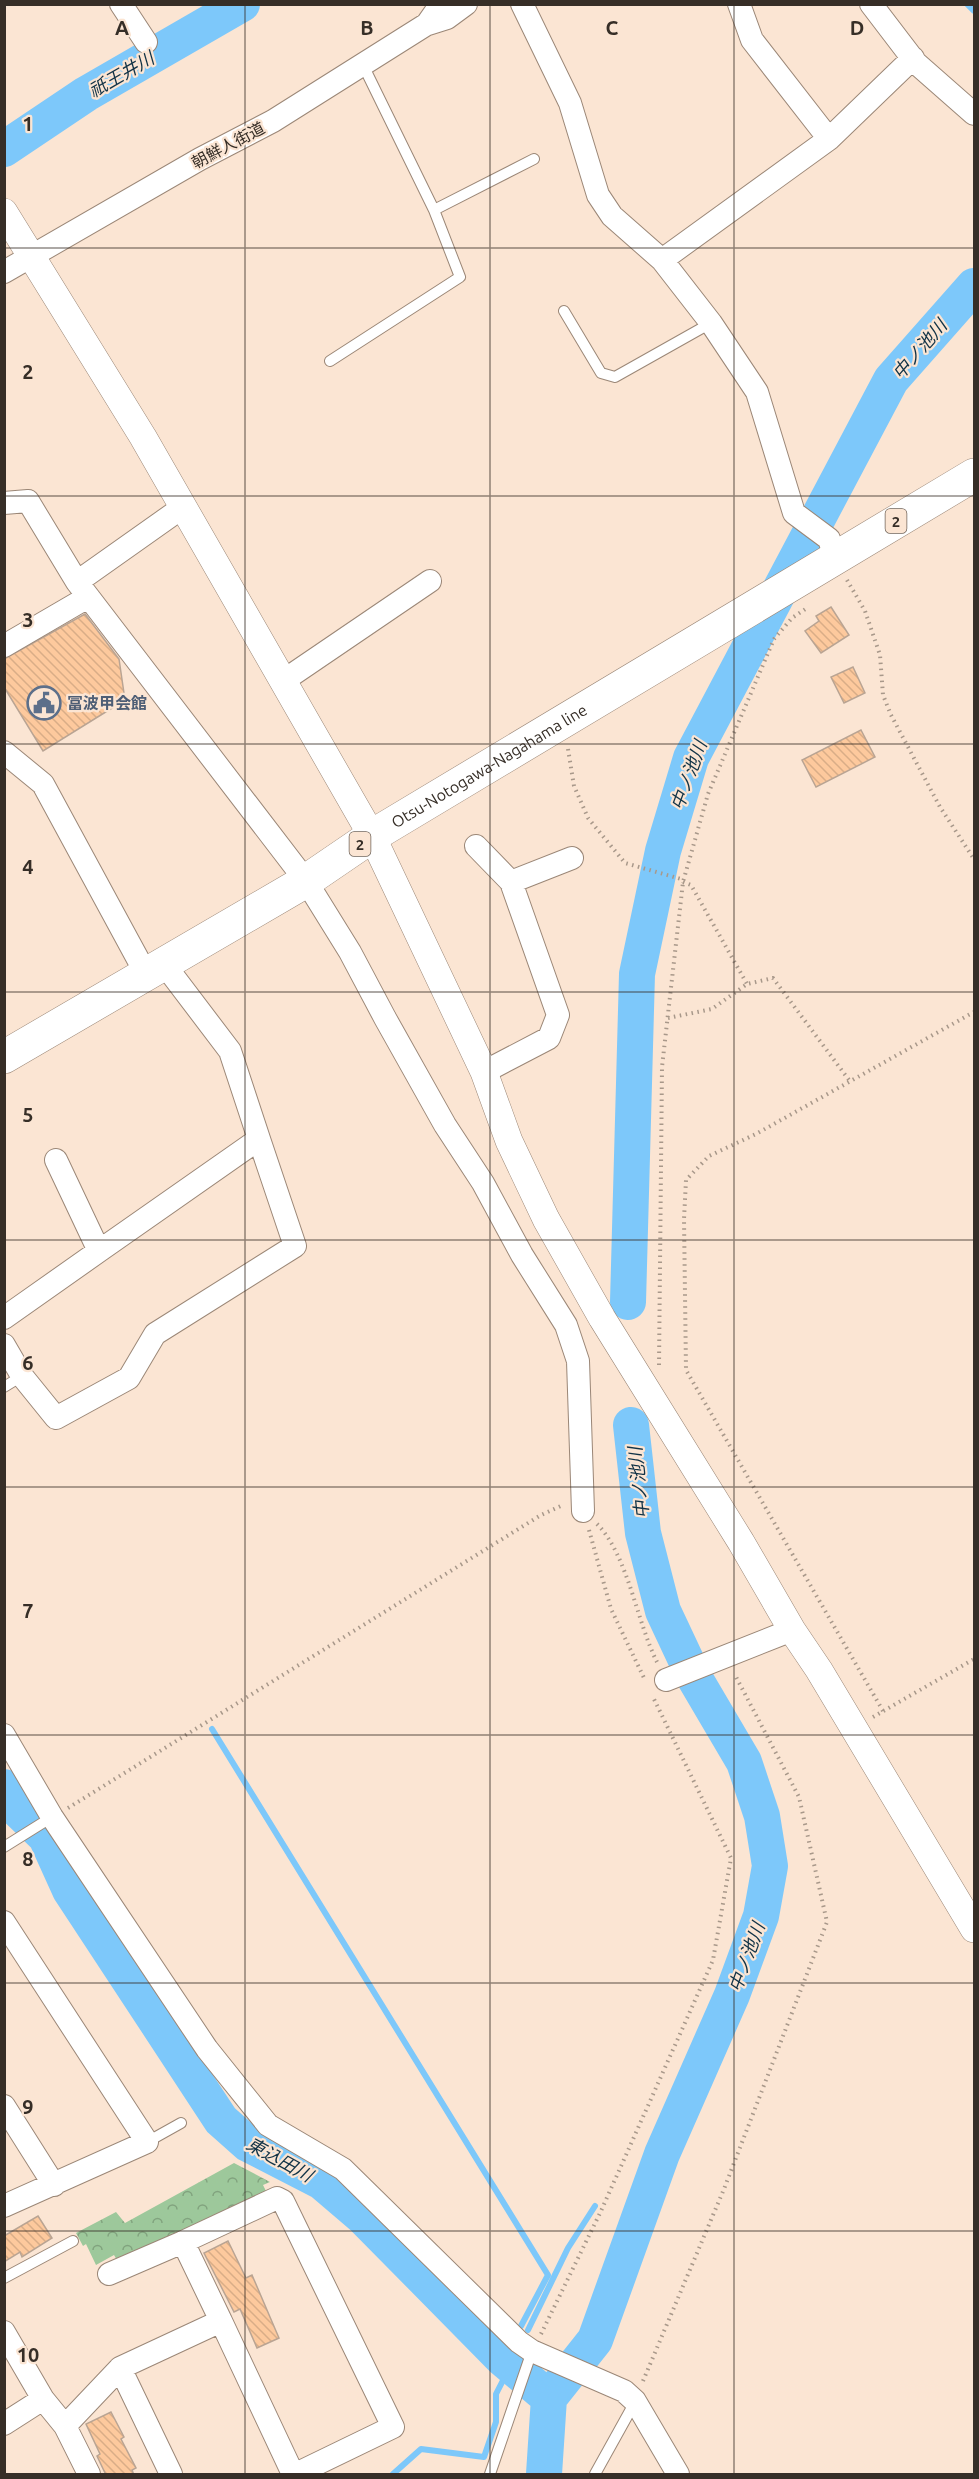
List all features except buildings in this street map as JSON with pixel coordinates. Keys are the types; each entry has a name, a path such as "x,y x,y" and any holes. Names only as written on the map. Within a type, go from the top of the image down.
{"main road":[{"name":"Otsu-Notogawa-Nagahama line","path":"4,1057 306,881 372,836 714,630 834,566 975,475"}],"street":[{"path":"121,4 146,42"},
{"name":"朝鮮人街道","path":"4,272 200,159 273,121 427,24 441,4"},
{"path":"427,24 447,18 466,4"},
{"path":"522,4 570,103 598,195 612,216 662,260 711,323 757,392 794,513 834,566"},
{"path":"739,4 752,40 829,139"},
{"path":"871,4 913,58 975,114"},
{"path":"662,260 829,139 913,58"},
{"path":"4,212 183,507 372,836 484,1072 509,1141 546,1219 602,1318 741,1542 792,1630 975,1929"},
{"path":"4,503 28,501 82,589 255,811 306,881 350,952 445,1125 483,1183 522,1255 566,1325 578,1361 583,1511"},
{"path":"4,646 82,589 183,507"},
{"path":"283,681 430,581"},
{"path":"4,752 43,784 155,969 230,1051 295,1246 155,1334 129,1378 57,1418 13,1381 4,1345"},
{"path":"476,846 511,882 558,1015 549,1038 484,1072"},
{"path":"511,882 572,858"},
{"path":"4,1318 260,1139"},
{"path":"56,1160 99,1251"},
{"path":"655,1686 792,1630"},
{"path":"4,1735 50,1819 207,2049 268,2125 343,2169 533,2358 629,2396 678,2475"},
{"path":"4,1922 147,2142 4,2206"},
{"path":"4,2106 54,2185"},
{"path":"109,2274 277,2198 283,2201 393,2427 295,2475 183,2242"},
{"path":"65,2426 120,2368 221,2321"},
{"path":"4,2332 43,2399 65,2426 89,2475"},
{"path":"120,2368 171,2475"},
{"path":"4,2424 43,2399"}],"lane":[{"path":"330,361 459,277 434,210 363,65"},
{"path":"434,210 534,159"},
{"path":"564,312 601,373 615,377 711,323"},
{"path":"4,1847 50,1819"},
{"path":"147,2142 181,2123"},
{"path":"4,2278 74,2241"},
{"path":"490,2475 519,2385 533,2358"},
{"path":"595,2475 629,2396"}],"path":[{"path":"834,566 865,611 880,655 883,695 891,715 940,807 975,860"},
{"path":"659,1371 662,1067 682,880 708,794 774,639 792,618 811,606"},
{"path":"567,739 574,786 588,818 625,863 682,880 691,885 747,984"},
{"path":"667,1018 712,1009 747,984 773,978 849,1080"},
{"path":"883,1711 686,1371 684,1219 686,1180 709,1156 756,1134 849,1080 975,1012"},
{"path":"50,1819 561,1504 583,1511 603,1530 617,1556 651,1651 655,1686"},
{"path":"533,2358 713,1960 731,1857 655,1686 611,1609 583,1511"},
{"path":"629,2396 724,2190 827,1922 799,1797 732,1654"},
{"path":"854,1728 975,1659"}],"green space":[{"path":"234,2163 270,2182 263,2185 266,2191 118,2262 114,2255 96,2265 86,2244 83,2246 76,2233 116,2212 125,2223"}],"waterway":[{"name":"祇王井川","path":"4,149 86,94 242,4"},
{"path":"967,4 974,11"},
{"name":"中ノ池川","path":"628,1302 637,974 663,851 691,758 891,380 974,286"},
{"name":"中ノ池川","path":"544,2474 549,2398 595,2340 662,2154 732,1995 761,1916 770,1866 762,1816 744,1762 694,1677 663,1611 643,1533 631,1425"},
{"path":"212,1729 548,2275 521,2326"},
{"name":"東込田川","path":"4,1787 19,1811 46,1837 70,1890 221,2120 248,2144 322,2182 363,2217 503,2359 549,2398"},
{"path":"528,2330 568,2248 595,2206"},
{"path":"503,2359 509,2349"},
{"path":"393,2474 421,2449 484,2457 496,2422 496,2394 515,2357"}],"place":[{"name":"冨波甲会館","path":"44,703"}]}
